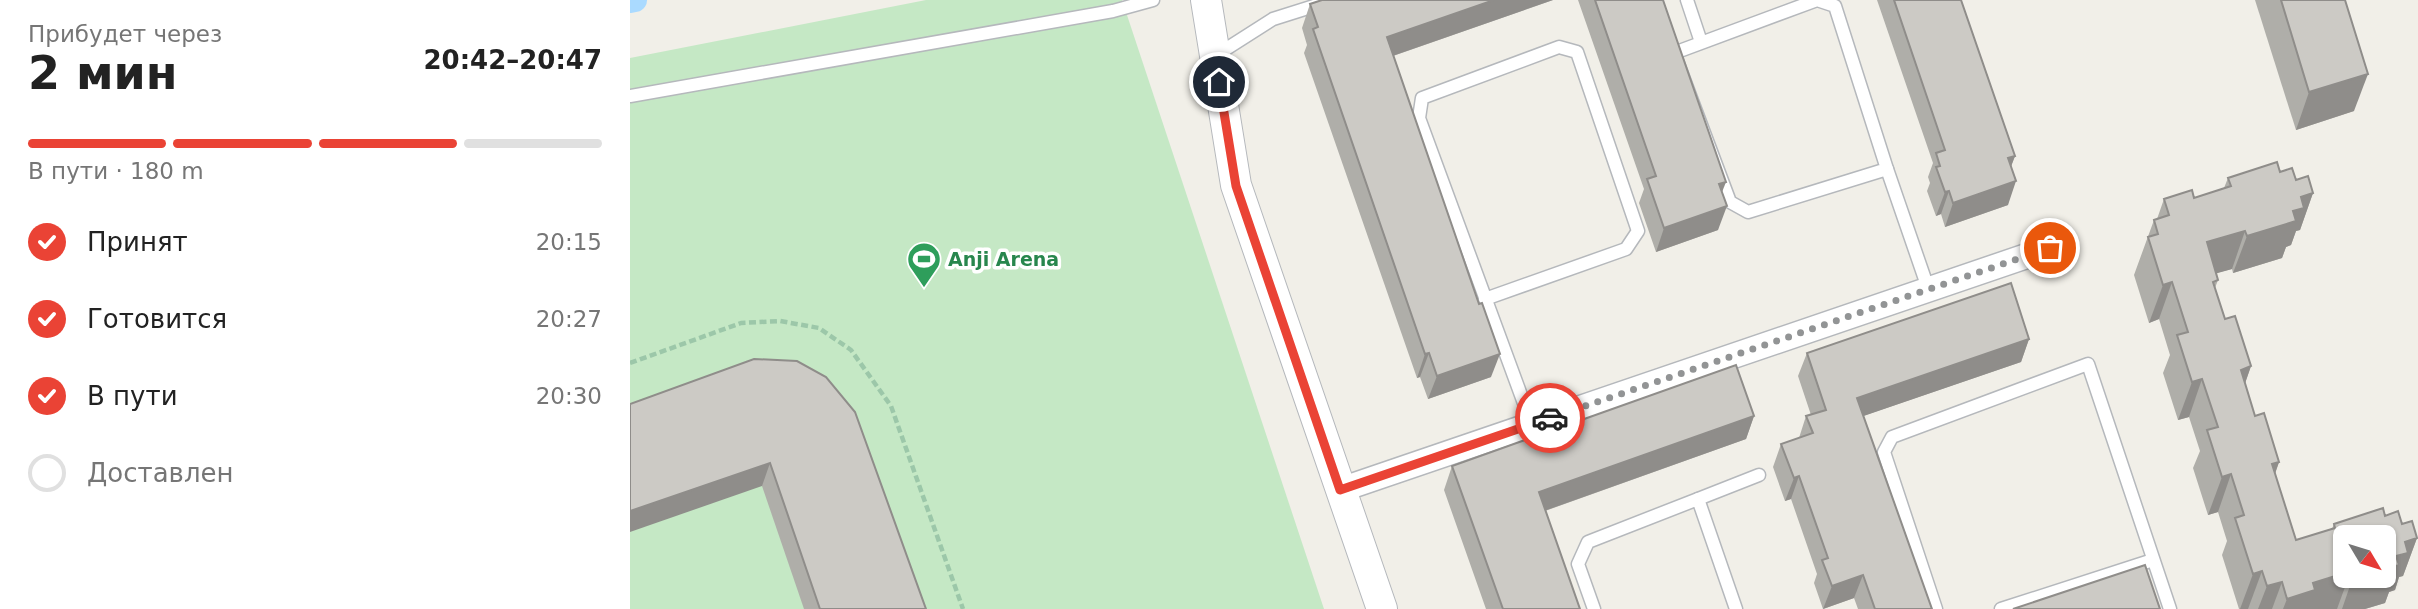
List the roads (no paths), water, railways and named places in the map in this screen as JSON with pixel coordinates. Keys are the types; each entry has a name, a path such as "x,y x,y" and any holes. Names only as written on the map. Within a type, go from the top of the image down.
{"street":[{"path":"1206,0 1236,186 1382,609"},
{"path":"1340,490 2050,248"}],"lane":[{"path":"630,96 1113,11 1153,0"},
{"path":"1215,57 1273,19 1333,0"},
{"path":"1687,0 1702,42"},
{"path":"1888,169 1748,212 1730,202 1674,53 1817,0 1836,6 1928,288"},
{"path":"1485,299 1626,249 1638,231 1577,52 1559,47 1422,98 1419,118 1485,299 1532,425"},
{"path":"1936,609 1884,452 1892,437 2088,364 2170,609"},
{"path":"1594,609 1578,564 1588,542 1759,475"},
{"path":"1698,499 1736,609"},
{"path":"2001,609 2153,560"}],"waterway":[{"path":"630,1 635,0"}],"place":[{"name":"Anji Arena","path":"924,289"}]}
